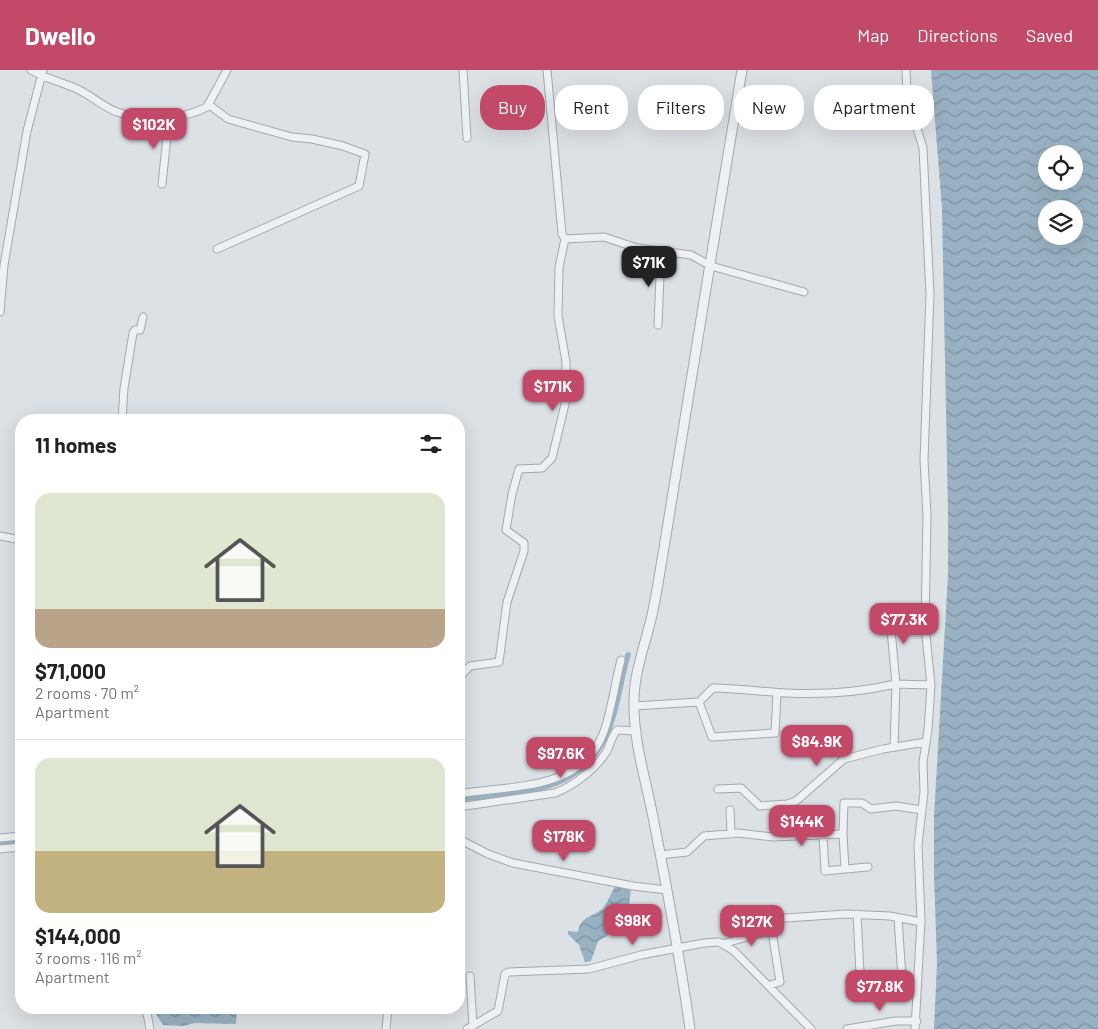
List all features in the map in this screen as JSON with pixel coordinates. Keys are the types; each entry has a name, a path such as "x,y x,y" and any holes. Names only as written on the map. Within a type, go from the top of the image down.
{"street":[{"path":"31,70 77,89 116,112 153,118 169,118 197,112 208,104 227,70"},
{"path":"463,70 467,138"},
{"path":"465,671 470,666 499,662 507,602 524,551 524,543 506,530 512,494 519,470 542,468 552,458 566,400 566,362 558,316 559,267 565,239 562,234 546,70"},
{"path":"690,1029 679,947 637,731 634,686 638,660 651,617 662,560 684,415 742,70"},
{"path":"847,1029 896,1021 916,1025 921,922 918,845 931,685 925,626 927,515 924,460 929,362 929,248 923,148 907,96 906,70"},
{"path":"0,312 5,255 27,131 41,73"},
{"path":"208,104 228,118 263,130 343,146 364,154 359,186 217,249"},
{"path":"162,184 169,118"},
{"path":"565,239 604,237 637,248 691,255 710,266 804,292"},
{"path":"658,325 661,251"},
{"path":"122,414 124,388 133,333 135,330 140,330 142,317"},
{"path":"0,536 15,539"},
{"path":"889,608 896,684 894,747"},
{"path":"465,804 519,791 564,776 580,764 594,749 603,734 621,660"},
{"path":"634,706 699,702 713,688 817,694 867,690 896,684 931,685"},
{"path":"699,702 712,737 775,733 777,692"},
{"path":"465,794 519,791 556,793 570,787 594,766 606,751 617,730 637,731"},
{"path":"718,789 741,788 760,806 788,804 796,801 844,760 894,747 926,742"},
{"path":"845,869 844,803 862,803 871,809 896,806 922,810"},
{"path":"730,810 731,834"},
{"path":"660,855 687,852 704,836 731,834 773,837 843,834"},
{"path":"823,835 825,871 868,867"},
{"path":"0,838 15,837"},
{"path":"465,842 488,854 513,863 633,886 667,890"},
{"path":"0,849 15,848"},
{"path":"770,985 780,982 770,919 857,914 921,922"},
{"path":"857,914 860,974"},
{"path":"898,918 902,978"},
{"path":"722,944 762,933 764,924 771,922"},
{"path":"470,1028 498,1011 505,974 508,972 589,969 679,947 719,942 734,951 812,1029"},
{"path":"470,976 470,1028"},
{"path":"147,1014 150,1029"},
{"path":"386,1029 387,1014"}],"water":[{"path":"931,70 1098,70 1098,1029 934,1029 937,963 934,816 948,575 942,209 934,85 932,85"},
{"path":"616,885 631,888 628,915 607,936 598,941 591,961 585,962 579,945 568,934 568,931 578,932 579,926 585,919 601,910"},
{"path":"156,1014 237,1014 236,1024 195,1023 183,1026 163,1025"}],"waterway":[{"path":"465,798 524,792 545,787 564,780 581,769 596,753 607,733 614,714 628,655"},
{"path":"0,842 15,841"}]}
